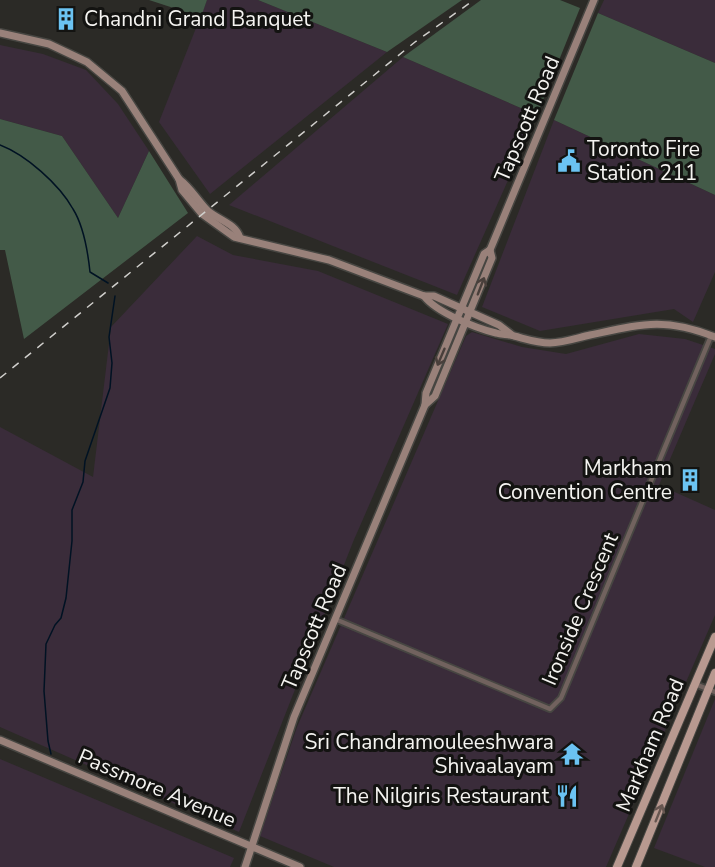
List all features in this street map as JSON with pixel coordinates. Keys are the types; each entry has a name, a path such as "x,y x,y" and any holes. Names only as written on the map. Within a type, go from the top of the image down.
{"main road":[{"name":"Markham Road","path":"617,867 715,637"},
{"name":"Markham Road","path":"636,867 711,691 715,673"}],"street":[{"name":"Tapscott Road","path":"245,867 294,717 425,405 426,393 484,254 490,250 594,0"},
{"path":"0,33 49,44 87,62 122,91 179,179 189,186 210,212 238,231 240,238 329,260 424,296 434,296 499,325 512,335"},
{"name":"Tapscott Road","path":"425,405 435,396 468,322 492,258 490,250"},
{"path":"424,296 431,305 458,318 496,333 530,341 551,343 641,324 668,324 685,327 713,337"},
{"name":"Ironside Crescent","path":"335,619 550,709 561,698 713,337"},
{"path":"695,684 711,691"},
{"name":"Passmore Avenue","path":"0,740 300,867"}],"shaded area":[{"path":"207,0 258,0 387,52 210,194 159,122"},
{"path":"604,0 715,0 715,63 598,13"},
{"path":"0,45 43,54 86,70 118,104 149,151 118,218 62,136 0,119"},
{"path":"403,57 537,115 457,295 229,205"},
{"path":"554,120 715,195 715,272 693,322 674,309 540,331 482,307"},
{"path":"197,236 233,255 318,271 448,324 353,542 239,832 0,727 0,427 93,477 111,327"},
{"path":"472,332 522,347 566,354 639,334 685,339 715,349 715,354 659,485 715,510 715,615 606,867 334,867 260,836 297,727 466,336"},
{"path":"715,699 715,867 705,867 654,848"},
{"path":"0,759 234,858 230,867 0,867"}],"green space":[{"path":"149,0 207,0 201,17"},
{"path":"258,0 462,0 387,52"},
{"path":"481,0 560,0 580,8 537,115 403,57"},
{"path":"598,13 715,63 715,195 554,120"},
{"path":"0,119 62,136 118,218 149,151 188,213 24,339 5,250 0,250"}],"waterway":[{"path":"0,145 31,163 51,180 67,199 77,216 82,231 90,272 108,283"},
{"path":"51,754 44,691 46,644 61,618 66,598 72,541 72,510 83,482 85,461 110,388 112,363 109,337 115,296"}],"railway":[{"path":"0,378 415,42 474,0"}],"place":[{"name":"Chandni Grand Banquet","path":"66,19"},
{"name":"Toronto Fire Station 211","path":"569,161"},
{"name":"Markham Convention Centre","path":"690,480"},
{"name":"Sri Chandramouleeshwara Shivaalayam","path":"572,754"},
{"name":"The Nilgiris Restaurant","path":"567,796"}]}
